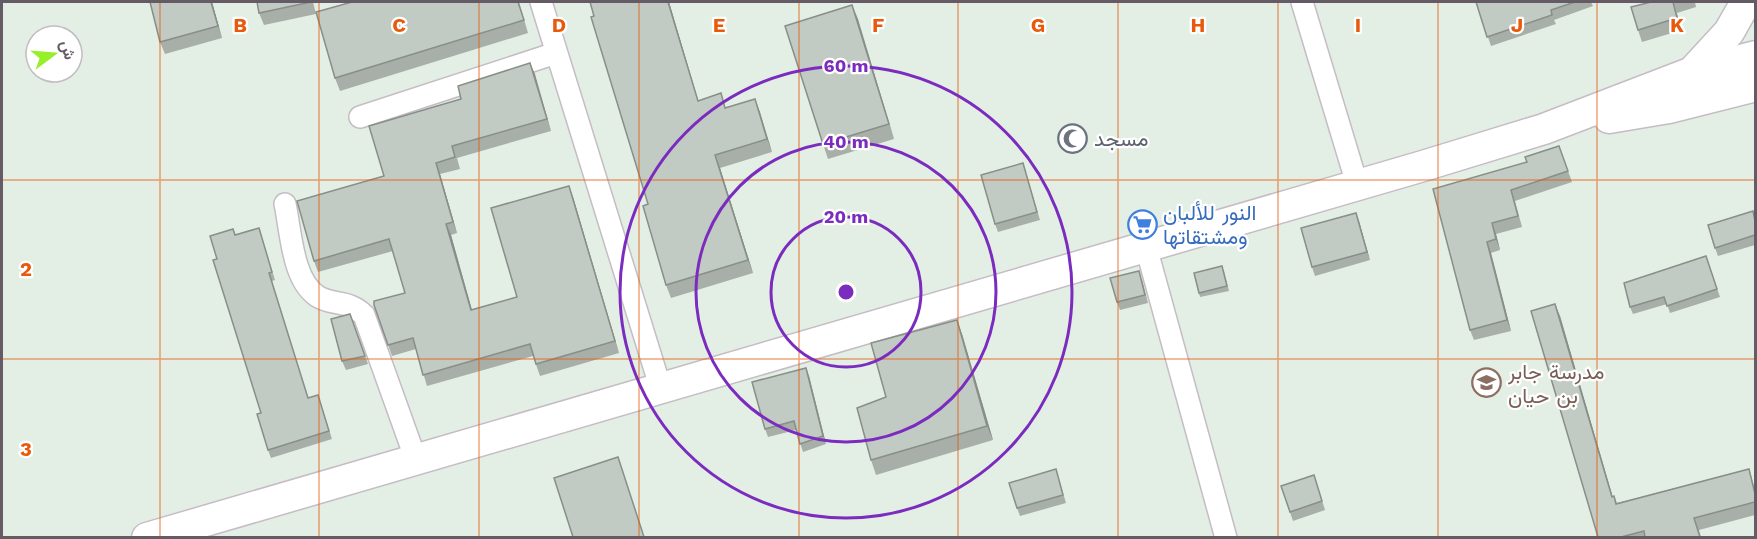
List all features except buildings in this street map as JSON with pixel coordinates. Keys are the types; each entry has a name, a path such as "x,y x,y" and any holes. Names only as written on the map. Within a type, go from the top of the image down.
{"main road":[{"path":"1747,2 1755,29"},
{"path":"1690,73 1717,47 1747,2"},
{"path":"147,537 1544,129 1690,73 1755,56"},
{"path":"1544,129 1701,100 1755,86"},
{"path":"1701,100 1755,109"}],"street":[{"path":"541,2 660,386"},
{"path":"1302,2 1358,184"},
{"path":"360,117 556,53"},
{"path":"285,204 299,270 306,284 318,297 356,308 364,315 416,460"},
{"path":"1146,247 1203,461 1226,537"}],"place":[{"name":"مسجد","path":"1073,138"},
{"name":"النور للألبان ومشتقاتها","path":"1142,224"},
{"name":"مدرسة جابر بن حيان","path":"1487,383"}]}
